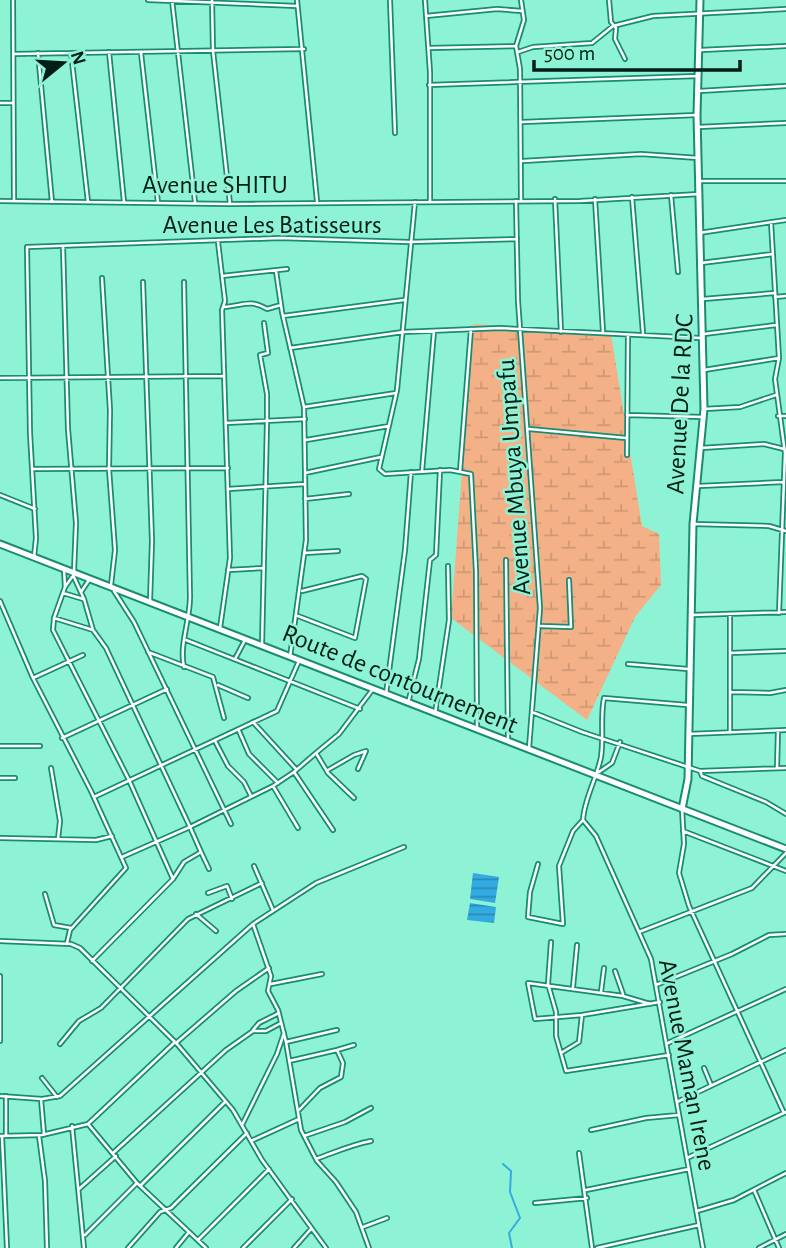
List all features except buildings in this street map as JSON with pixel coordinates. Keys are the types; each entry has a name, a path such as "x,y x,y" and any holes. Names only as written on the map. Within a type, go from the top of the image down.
{"street":[{"path":"13,0 14,201"},
{"path":"148,0 297,6"},
{"path":"297,0 304,49 317,201"},
{"path":"390,0 395,132"},
{"path":"425,0 429,48 430,202"},
{"path":"521,0 524,20 516,46 519,52 533,47 592,43 613,26 653,16 786,9"},
{"path":"609,0 615,39 625,59"},
{"name":"Avenue De la RDC","path":"682,809 688,767 691,705 693,524 699,486 704,409 697,115 701,50 700,0"},
{"path":"172,1 195,203"},
{"path":"212,2 213,51 230,204"},
{"path":"426,16 497,9 522,11"},
{"path":"429,48 516,46"},
{"path":"701,50 786,46"},
{"path":"13,54 304,49"},
{"path":"109,52 124,202"},
{"path":"141,52 158,203"},
{"name":"Avenue Mbuya Umpafu","path":"519,52 522,162 517,239 541,626 529,751"},
{"path":"38,53 52,202"},
{"path":"71,53 88,202"},
{"path":"429,85 699,76"},
{"path":"699,91 786,86"},
{"path":"0,103 13,103"},
{"path":"521,122 697,115"},
{"path":"698,128 786,123"},
{"path":"522,162 641,154 698,158"},
{"path":"699,181 786,181"},
{"name":"Avenue SHITU","path":"0,201 230,204 317,201 430,202 699,194"},
{"path":"671,195 678,272"},
{"path":"632,197 643,334"},
{"path":"555,199 561,331"},
{"path":"595,199 603,334"},
{"path":"415,202 396,393 379,469 382,474 440,470 471,474 477,731"},
{"path":"699,233 786,220"},
{"path":"771,222 779,358 775,375 776,395 785,459 779,613"},
{"name":"Avenue Les Batisseurs","path":"29,377 27,247 280,238 410,242 517,239"},
{"path":"218,242 225,307 222,310 228,468 228,570 219,629"},
{"path":"63,246 70,469 76,523 73,573 93,630 106,648 209,869"},
{"path":"701,263 773,254"},
{"path":"222,276 287,269"},
{"path":"276,271 283,316 304,407 306,440 302,591 290,657"},
{"path":"102,278 108,378 109,469 116,551 111,586 128,610 231,824"},
{"path":"143,282 150,601"},
{"path":"184,282 190,617 182,654 184,667"},
{"path":"703,299 786,296"},
{"path":"283,316 404,300"},
{"path":"225,307 250,302 260,303 267,309 281,305"},
{"path":"262,645 260,621 265,568 267,394 260,355 268,353 264,323"},
{"path":"290,348 434,330 704,336 776,325"},
{"path":"460,471 471,329"},
{"path":"422,471 434,330"},
{"path":"627,455 628,335"},
{"path":"704,370 779,358"},
{"path":"0,378 225,376"},
{"path":"29,377 35,509 34,557"},
{"path":"304,407 396,393"},
{"path":"704,409 751,405 776,395"},
{"path":"626,415 703,417"},
{"path":"778,416 786,416"},
{"path":"226,424 305,419"},
{"path":"306,440 389,426"},
{"path":"529,429 627,438"},
{"path":"701,448 764,444 784,449"},
{"path":"305,472 382,457"},
{"path":"32,469 228,468"},
{"path":"408,703 419,659 431,558 436,555 440,470"},
{"path":"386,694 405,550 411,472"},
{"path":"699,486 783,482"},
{"path":"228,489 305,484"},
{"path":"305,499 349,494"},
{"path":"0,495 35,509"},
{"path":"693,524 769,526 784,531"},
{"name":"Route de contournement","path":"0,544 477,731 597,774 786,851"},
{"path":"304,553 338,551"},
{"path":"506,560 508,742"},
{"path":"435,714 449,620 448,566"},
{"path":"64,568 65,587"},
{"path":"228,570 265,568"},
{"path":"73,573 54,618 53,630 129,780 173,879"},
{"path":"779,574 786,574"},
{"path":"298,616 355,638 366,579 362,576 302,591"},
{"path":"81,592 91,578"},
{"path":"541,626 571,627 569,580"},
{"path":"63,593 84,599"},
{"path":"0,601 33,678 94,797 126,868 124,874 71,928 67,943"},
{"path":"691,615 786,612"},
{"path":"730,614 730,733"},
{"path":"54,618 93,630"},
{"path":"235,659 246,639"},
{"path":"186,640 360,709"},
{"path":"730,653 786,651"},
{"path":"148,652 213,677 224,718"},
{"path":"174,662 182,654"},
{"path":"33,678 83,655"},
{"path":"94,797 239,731 279,709 299,660"},
{"path":"628,664 691,669"},
{"path":"217,685 248,698"},
{"path":"62,738 167,689"},
{"path":"121,857 190,827 278,783 339,734 373,689"},
{"path":"731,692 786,690"},
{"path":"538,864 530,892 528,917 562,925 565,915 559,866 573,831 583,820 597,774 603,738 600,727 605,697 691,705"},
{"path":"532,712 700,771 786,768"},
{"path":"253,722 295,770 333,830"},
{"path":"689,734 786,730"},
{"path":"239,731 249,754 278,783"},
{"path":"777,768 778,731"},
{"path":"215,741 228,766 244,782 251,797"},
{"path":"604,779 620,742"},
{"path":"0,746 40,746"},
{"path":"328,771 354,754 366,751 358,769"},
{"path":"316,753 328,771 354,797"},
{"path":"51,768 60,821 58,839"},
{"path":"597,774 607,768"},
{"path":"700,771 702,776 766,802 786,814"},
{"path":"0,778 15,778"},
{"path":"273,786 298,828"},
{"path":"682,809 679,875 691,910 736,1013 785,1112 687,1158"},
{"name":"Avenue Maman Irene","path":"583,820 596,836 651,959 703,1248"},
{"path":"683,831 786,871"},
{"path":"0,838 96,840 111,836"},
{"path":"0,1096 41,1099 57,1097 200,974 221,950 253,924 316,883 404,847"},
{"path":"639,932 752,888 786,851"},
{"path":"92,961 173,879 186,860 201,852"},
{"path":"254,866 273,910"},
{"path":"60,1044 81,1019 97,1011 178,928 196,914 262,883"},
{"path":"208,893 226,886 232,899"},
{"path":"45,894 54,925 71,928"},
{"path":"196,914 216,931"},
{"path":"253,924 269,968 269,993 279,1013 284,1033 304,1136 316,1159 336,1182 363,1227 369,1248"},
{"path":"656,985 714,962 769,935 786,934"},
{"path":"0,941 76,945 175,1043 226,1102 269,1170 326,1248"},
{"path":"551,942 548,984 556,1017 556,1036 568,1071 669,1055"},
{"path":"573,988 577,945"},
{"path":"3,1136 41,1135 88,1124 175,1043 236,991 269,968"},
{"path":"601,992 604,968"},
{"path":"615,971 623,996"},
{"path":"271,984 322,974"},
{"path":"0,976 0,1041"},
{"path":"650,1004 601,992 528,982 535,1019 582,1015 650,1004 660,1002"},
{"path":"667,1044 786,989"},
{"path":"79,1189 200,1072 253,1031 259,1023 279,1013"},
{"path":"561,1053 579,1042 582,1015"},
{"path":"253,1031 263,1032 281,1023"},
{"path":"286,1042 337,1030"},
{"path":"242,1125 278,1053 284,1033"},
{"path":"289,1061 354,1045"},
{"path":"298,1111 320,1088 342,1075 344,1063 337,1050"},
{"path":"677,1102 786,1050"},
{"path":"704,1068 711,1085"},
{"path":"41,1077 57,1097"},
{"path":"6,1096 3,1136 7,1248"},
{"path":"41,1099 47,1248"},
{"path":"84,1236 226,1102"},
{"path":"304,1136 345,1122 371,1108"},
{"path":"591,1130 646,1118 679,1115"},
{"path":"251,1142 299,1119"},
{"path":"88,1124 139,1184 206,1248"},
{"path":"72,1126 85,1248"},
{"path":"128,1248 160,1212 166,1210 247,1133"},
{"path":"316,1159 341,1147 353,1147 371,1141"},
{"path":"579,1153 594,1248 699,1225"},
{"path":"586,1190 689,1169"},
{"path":"198,1240 269,1170"},
{"path":"697,1211 734,1200 786,1173"},
{"path":"754,1190 779,1248"},
{"path":"534,1203 587,1198"},
{"path":"243,1248 292,1199"},
{"path":"363,1227 387,1218"},
{"path":"295,1248 312,1229"},
{"path":"176,1248 189,1232"},
{"path":"759,1248 786,1234"}],"green space":[{"path":"473,324 611,334 642,526 659,534 661,585 635,617 587,720 451,618"}],"water":[{"path":"473,873 499,877 495,903 470,899"},
{"path":"470,903 496,907 494,923 467,920"}],"waterway":[{"path":"503,1164 511,1171 510,1192 520,1218 509,1233 512,1248"}]}
